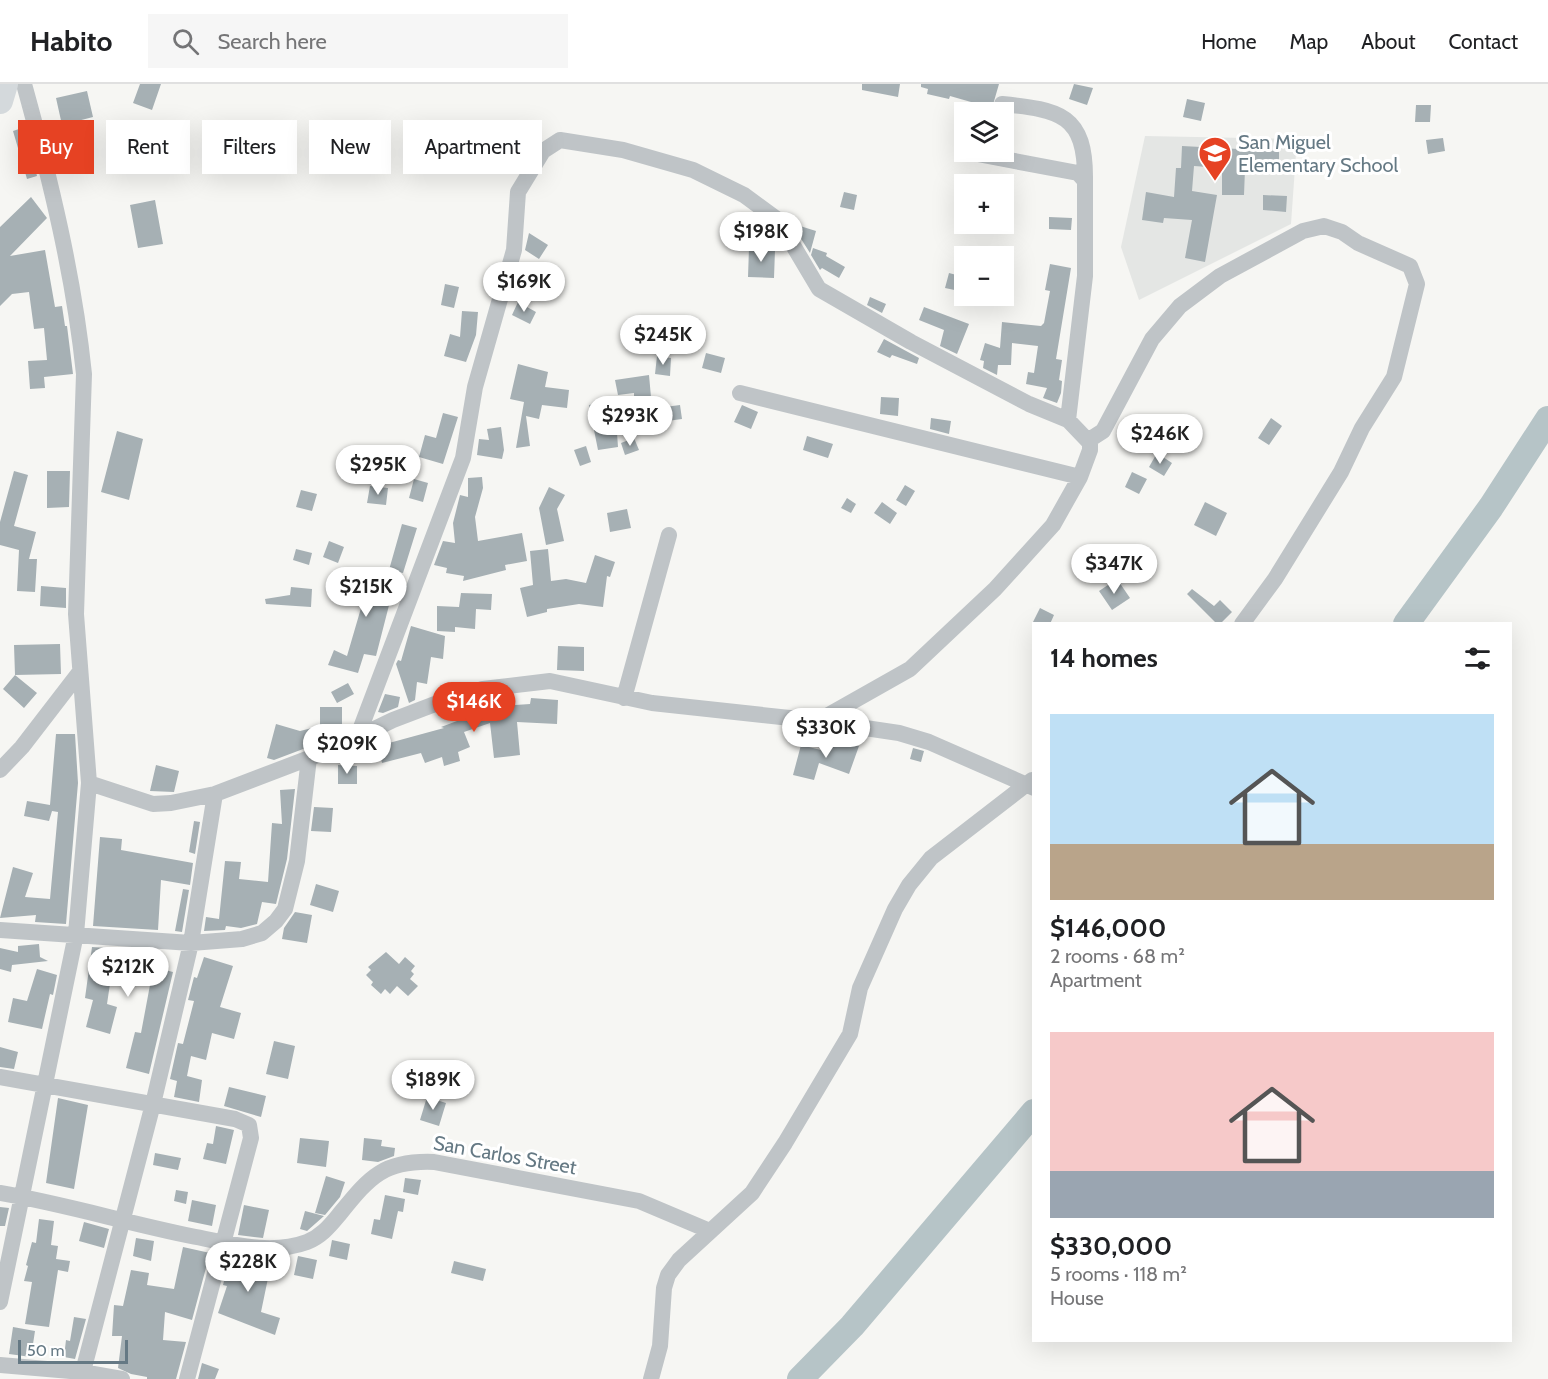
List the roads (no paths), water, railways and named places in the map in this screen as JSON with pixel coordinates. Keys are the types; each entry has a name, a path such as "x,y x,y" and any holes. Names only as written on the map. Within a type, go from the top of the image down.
{"highway":[{"path":"0,101 5,84"}],"street":[{"path":"0,1302 76,934 89,783 76,614 83,362 47,166 24,84"},
{"path":"1014,107 1054,112 1070,123 1079,134 1085,156 1085,276 1068,420"},
{"path":"357,738 463,458 475,387 514,250 518,192 543,151 560,140 623,150 693,170 744,195 778,220 819,289 921,347 1029,404 1068,420 1089,440 1090,450 1080,477 1053,525 995,589 910,669 818,721"},
{"path":"1014,160 1078,173 1085,181"},
{"path":"1089,440 1103,430 1152,339 1180,306 1221,276 1262,253 1303,231 1324,226 1342,232 1358,243 1410,266 1417,284 1394,377 1362,428 1341,472 1275,579 1243,622"},
{"path":"740,393 1080,477"},
{"path":"624,698 669,535"},
{"path":"0,770 22,747 79,673"},
{"path":"89,783 153,804 171,803 215,794 309,758 393,720 435,704 483,689 550,681 624,698 818,721 899,734 929,742 1031,784"},
{"path":"0,930 191,943 242,939 262,933 276,921 285,909 297,861 309,758"},
{"path":"651,1379 660,1346 664,1288 668,1275 710,1231 752,1193 839,1055 850,1034 860,988 895,909 909,885 931,858 1031,784"},
{"path":"82,1376 153,1104 191,943 215,794"},
{"path":"0,1077 234,1119 249,1125 251,1138 188,1379"},
{"name":"San Carlos Street","path":"0,1193 121,1221 265,1249 306,1242 329,1227 369,1179 388,1167 411,1161 434,1162 639,1201 710,1231"},
{"path":"0,1365 122,1379"}],"waterway":[{"path":"1407,622 1491,507 1548,419"},
{"path":"800,1379 852,1326 1032,1114"}],"place":[{"name":"San Miguel Elementary School","path":"1215,182"}]}
